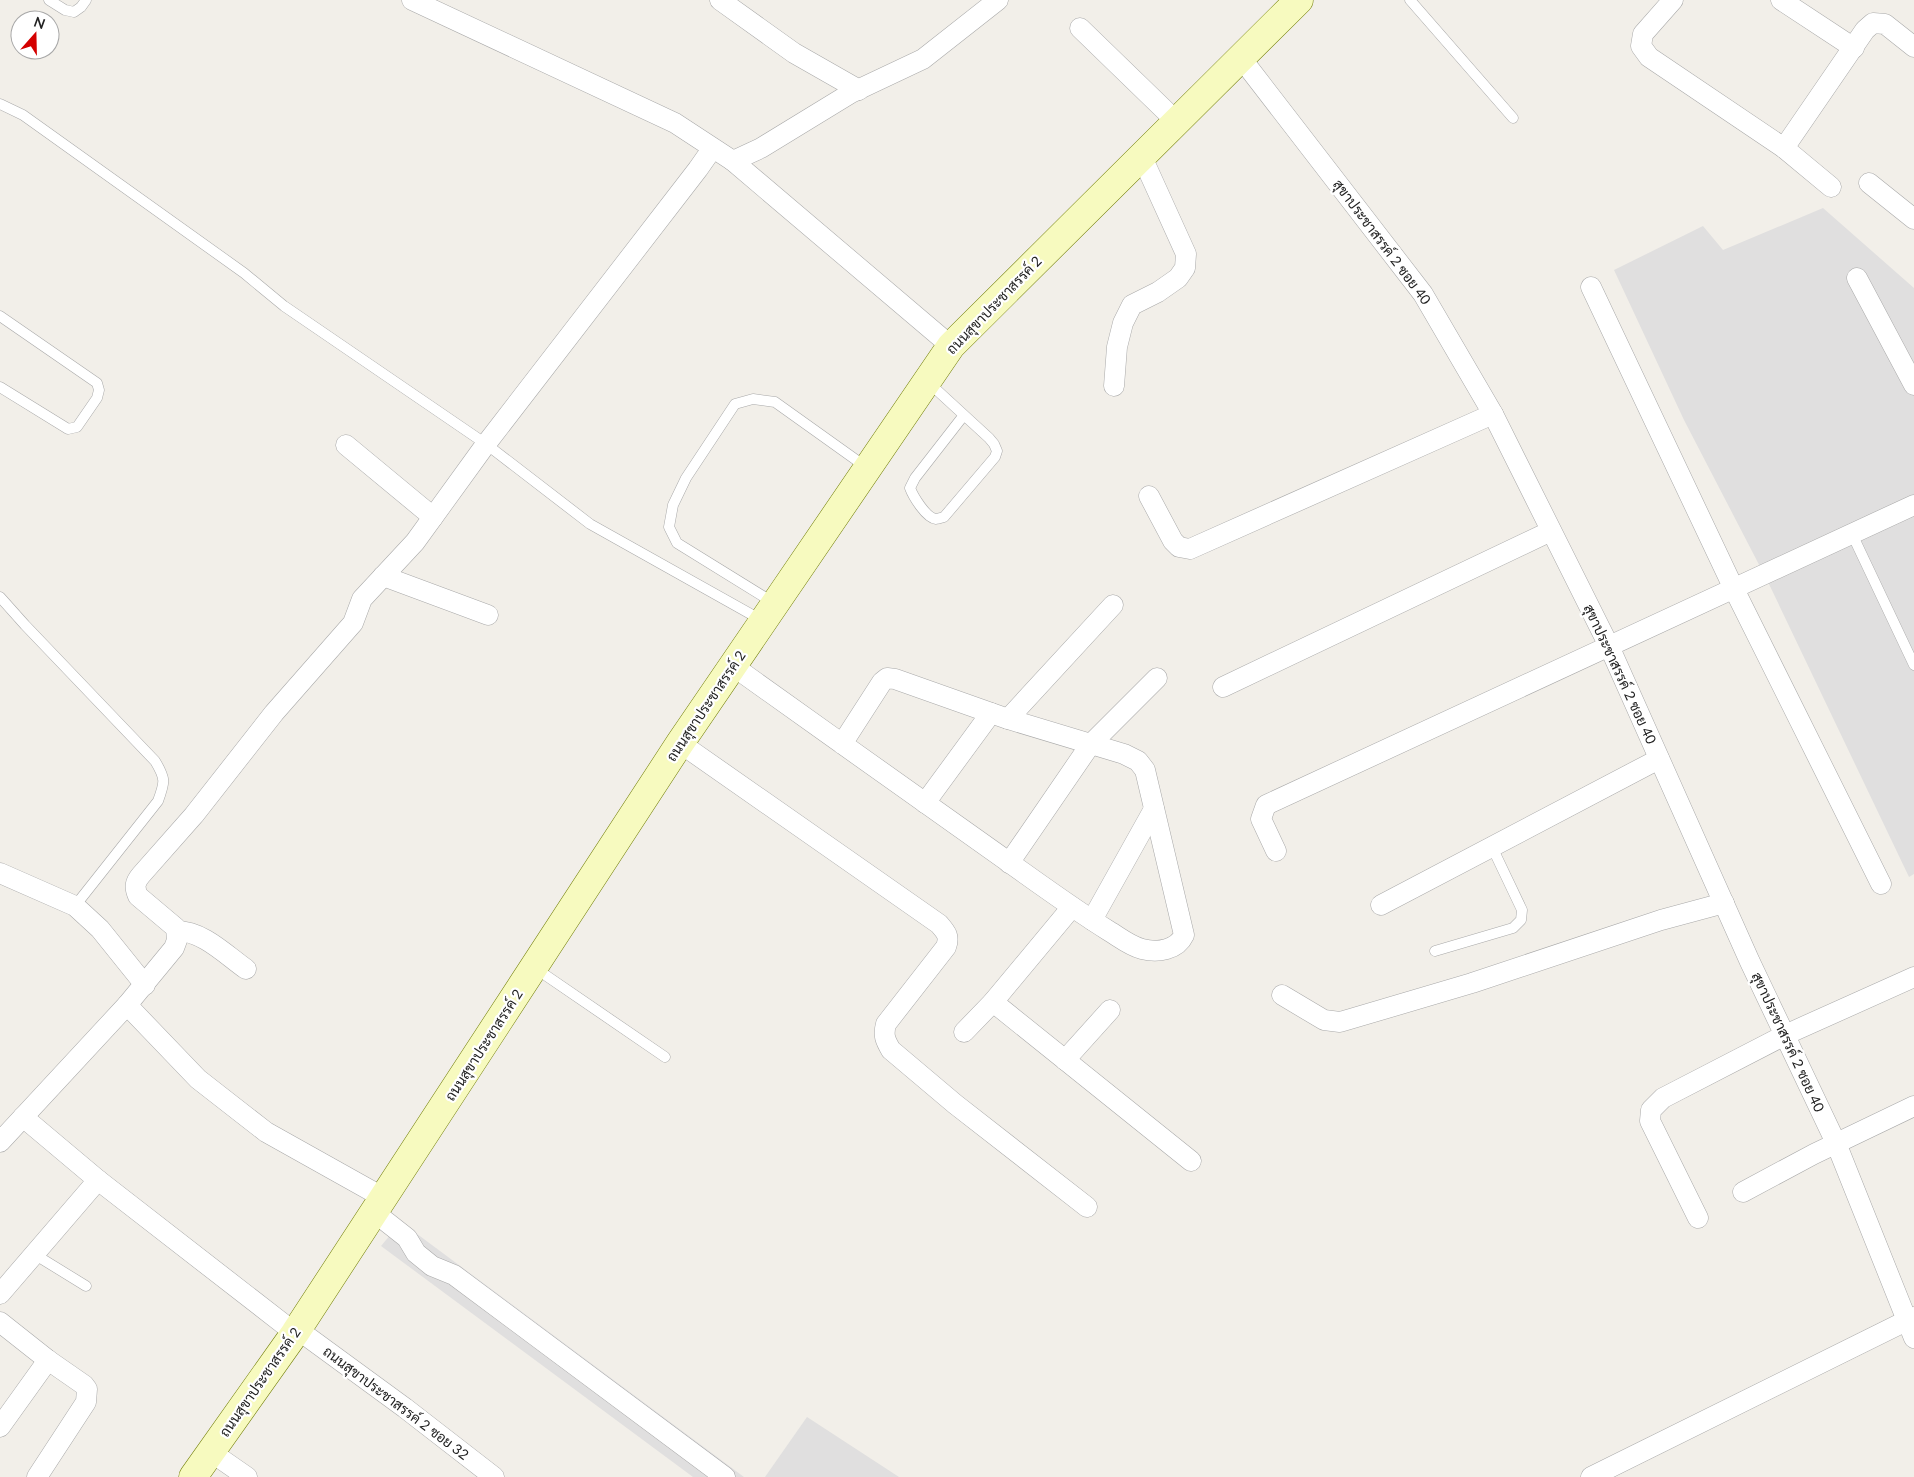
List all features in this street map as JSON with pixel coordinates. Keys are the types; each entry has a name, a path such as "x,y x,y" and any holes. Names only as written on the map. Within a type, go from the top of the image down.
{"street":[{"path":"412,0 675,123 733,161 951,346"},
{"path":"720,0 794,53 859,90"},
{"path":"733,161 761,148 859,90 923,58 998,0"},
{"name":"ถนนสุขาประชาสรรค์ 2","path":"192,1477 296,1331 680,743 951,346 1299,0"},
{"path":"1673,0 1643,34 1641,46 1649,56 1784,148 1831,187"},
{"path":"1781,0 1854,48"},
{"path":"1784,148 1865,30 1873,22 1885,24 1914,47"},
{"path":"1080,28 1177,122"},
{"name":"สุขาประชาสรรค์ 2 ซอย 40","path":"1241,58 1423,294 1492,414 1609,646 1724,903 1836,1143 1912,1325"},
{"path":"0,1142 145,985 174,948 177,940 177,931 138,896 135,889 136,881 194,815 274,713 353,623 362,599 414,542 486,444 712,149"},
{"path":"1114,386 1117,347 1123,323 1132,306 1158,292 1178,278 1185,268 1186,254 1142,157"},
{"path":"1869,183 1914,219"},
{"path":"1857,278 1914,385"},
{"path":"1591,287 1734,589 1882,884"},
{"path":"1149,496 1173,541 1179,547 1190,549 1492,414"},
{"path":"346,445 433,517"},
{"path":"1276,851 1261,820 1266,805 1914,505"},
{"path":"1223,687 1551,531"},
{"path":"383,576 488,615"},
{"path":"925,803 999,716 1113,605"},
{"path":"733,666 842,744 1009,863 1092,920 1142,949 1171,949 1180,943 1184,935 1145,770 1138,761 1124,754 999,716 896,679 887,678 882,682 842,744"},
{"path":"1009,863 1090,745 1157,678"},
{"path":"680,743 939,924 947,933 948,941 946,947 886,1024 885,1041 891,1050 956,1104 1087,1207"},
{"path":"1380,905 1659,759"},
{"path":"1092,920 1154,809"},
{"path":"0,873 75,906 100,929 145,985"},
{"path":"1282,995 1324,1020 1340,1022 1472,983 1661,920 1724,903"},
{"path":"964,1032 993,1002 1072,907"},
{"path":"177,931 186,931 201,937 246,969"},
{"path":"1698,1218 1650,1121 1651,1110 1663,1098 1785,1036 1914,976"},
{"path":"993,1002 1191,1161"},
{"path":"127,1005 198,1079 259,1126 379,1205 406,1238 426,1245 446,1261 454,1274 725,1477"},
{"path":"1065,1060 1110,1010"},
{"path":"1743,1192 1836,1143 1914,1106"},
{"name":"ถนนสุขาประชาสรรค์ 2 ซอย 32","path":"23,1117 98,1180 296,1331 405,1408 494,1477"},
{"path":"0,1294 98,1180"},
{"path":"0,1322 87,1389 86,1402 37,1477"},
{"path":"1591,1477 1912,1325"},
{"path":"0,1427 48,1360"},
{"path":"211,1452 247,1477"}],"lane":[{"path":"49,0 64,10 74,12 82,7 86,0"},
{"path":"1410,0 1513,118"},
{"path":"0,104 23,115 244,273 284,306 486,444 590,524 770,612"},
{"path":"0,316 96,383 99,390 97,398 77,427 68,429 0,388"},
{"path":"927,381 964,415 989,438 997,451 995,457 944,517 936,519 931,517 913,498 910,488 915,478 964,415"},
{"path":"770,612 677,543 669,527 673,504 682,487 735,404 753,399 775,402 867,467"},
{"path":"1852,534 1914,665"},
{"path":"0,597 155,761 164,775 163,787 158,801 75,906"},
{"path":"1435,951 1513,928 1521,920 1522,910 1492,846"},
{"path":"534,968 665,1057"},
{"path":"34,1254 86,1286"}],"shaded area":[{"path":"1823,208 1914,288 1914,874 1909,877 1768,582 1684,420 1614,270 1703,226 1723,250"},
{"path":"401,1222 744,1477 693,1477 381,1246"},
{"path":"807,1417 899,1477 765,1477"}]}
